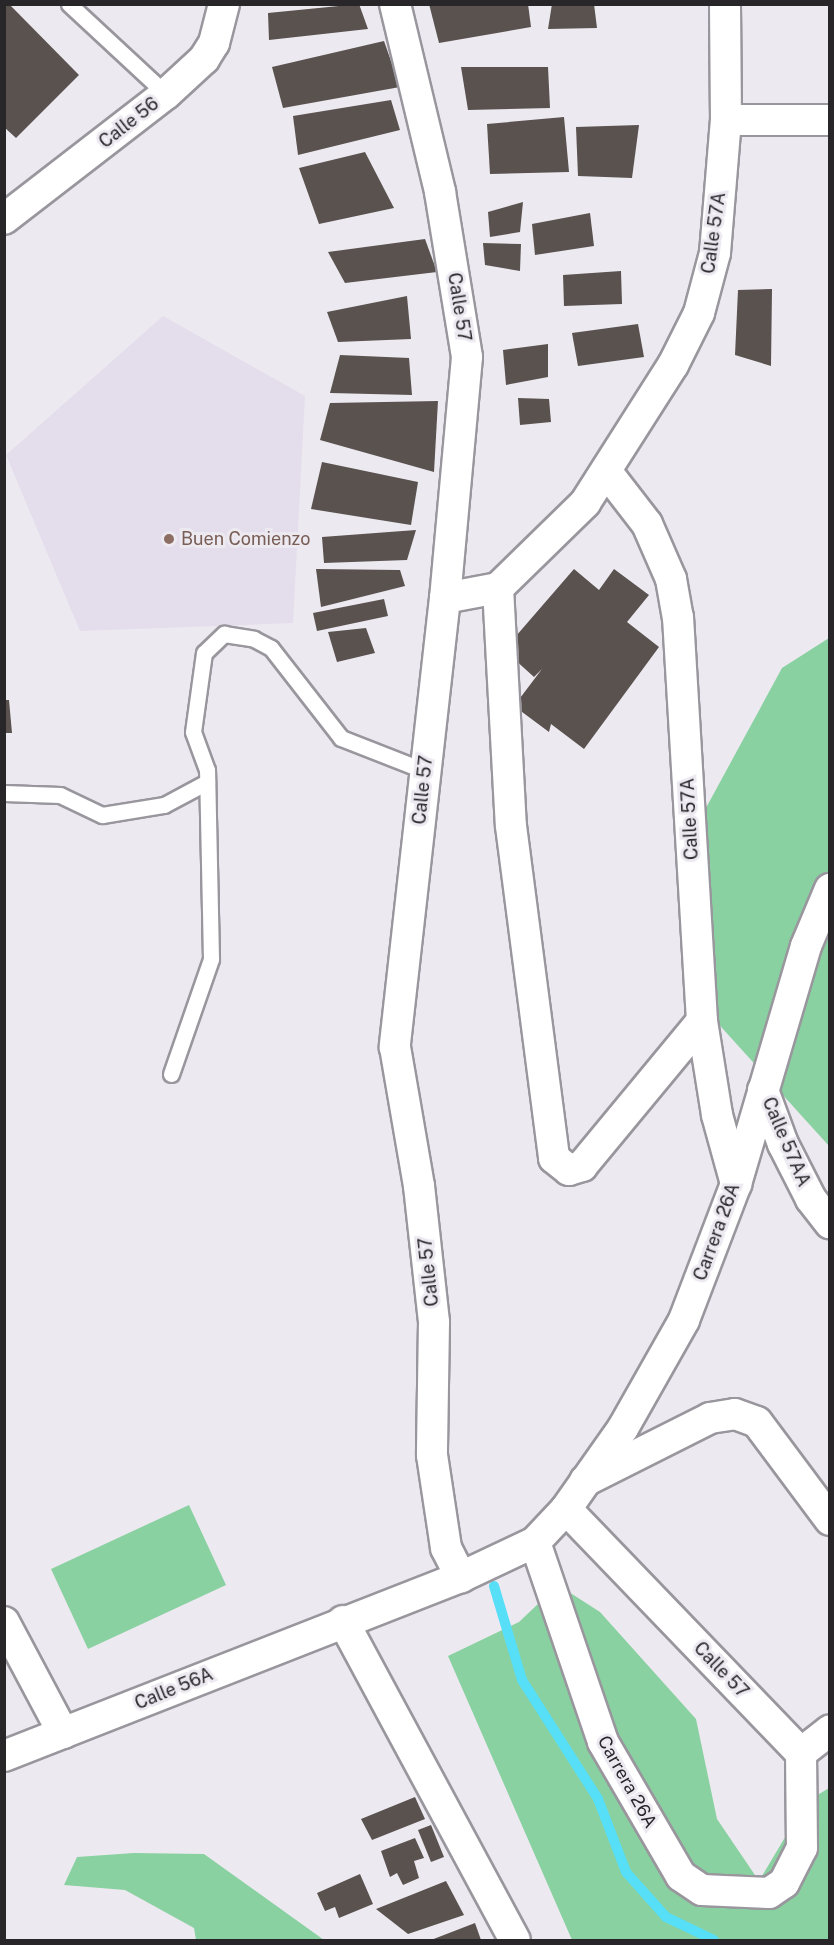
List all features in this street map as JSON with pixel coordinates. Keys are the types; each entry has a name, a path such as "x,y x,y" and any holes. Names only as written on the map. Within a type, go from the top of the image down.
{"street":[{"name":"Calle 56","path":"4,219 166,94 204,59 214,43 224,4"},
{"name":"Calle 57","path":"395,4 440,192 466,357 445,598 395,1047 419,1186 434,1322 432,1455 446,1548 461,1576"},
{"name":"Calle 57A","path":"498,588 585,503 673,365 699,313 715,253 726,120 725,4"},
{"path":"726,120 830,120"},
{"name":"Calle 57A","path":"606,471 647,524 673,589 702,1021 717,1115 736,1184"},
{"path":"445,598 498,588 511,825 554,1158 569,1170 582,1166 702,1021"},
{"name":"Carrera 26A","path":"461,1576 535,1542 566,1509 582,1482 622,1428 684,1320 736,1184 806,946 830,889"},
{"name":"Calle 57AA","path":"763,1090 783,1144 811,1199 830,1223"},
{"path":"582,1482 710,1418 735,1414 757,1422 830,1521"},
{"name":"Calle 57","path":"566,1509 801,1753"},
{"name":"Carrera 26A","path":"535,1542 603,1743 681,1876 702,1890 769,1893 784,1882 802,1848 801,1753"},
{"name":"Calle 56A","path":"4,1756 461,1576"},
{"path":"343,1621 515,1941"},
{"path":"4,1622 63,1733"},
{"path":"801,1753 830,1730"}],"lane":[{"path":"69,4 166,94"},
{"path":"171,1074 211,959 207,770 193,732 196,696 204,653 225,634 254,639 271,648 341,738 424,771"},
{"path":"4,793 60,795 102,815 164,805 207,782"}],"shaded area":[{"name":"Buen Comienzo","path":"163,316 305,396 293,623 80,631 6,455"}],"green space":[{"path":"829,638 829,1146 694,997 694,830 782,668"},
{"path":"189,1505 226,1585 88,1649 51,1569"},
{"path":"558,1585 600,1612 696,1719 717,1819 759,1881 806,1802 829,1788 829,1940 572,1940 448,1656 519,1622"},
{"path":"134,1853 204,1854 324,1940 196,1940 194,1928 125,1890 64,1885 77,1857"}],"building":[{"path":"4,4 9,4 79,75 16,138 4,127"},
{"path":"359,4 368,29 269,40 268,13"},
{"path":"429,4 528,4 531,27 439,43"},
{"path":"552,4 594,4 597,28 548,29"},
{"path":"384,41 400,87 283,108 272,67"},
{"path":"461,67 548,67 550,108 468,110"},
{"path":"391,100 400,130 298,155 293,116"},
{"path":"564,117 569,172 490,174 487,124"},
{"path":"639,125 632,178 578,176 576,127"},
{"path":"365,152 394,208 319,224 299,168"},
{"path":"523,202 520,232 490,237 488,212"},
{"path":"590,213 594,246 535,255 532,224"},
{"path":"425,239 437,272 345,283 328,252"},
{"path":"483,243 521,244 520,271 485,265"},
{"path":"621,271 622,304 564,306 563,275"},
{"path":"772,289 771,366 735,355 738,290"},
{"path":"407,296 411,339 338,342 327,312"},
{"path":"638,324 644,357 578,366 572,333"},
{"path":"548,344 548,377 506,385 503,350"},
{"path":"340,355 409,358 412,395 330,393"},
{"path":"518,398 549,399 551,422 520,425"},
{"path":"438,401 434,472 320,440 330,403"},
{"path":"322,462 418,482 411,525 311,509"},
{"path":"416,530 407,560 324,563 322,537"},
{"path":"316,569 400,570 405,586 321,607"},
{"path":"574,569 599,590 614,569 649,595 627,622 659,647 584,749 551,724 549,732 514,706 542,669 534,677 504,650"},
{"path":"384,599 388,616 317,631 313,613"},
{"path":"366,628 375,653 337,662 328,632"},
{"path":"4,700 9,700 12,733 4,733"},
{"path":"415,1797 425,1819 372,1840 361,1819"},
{"path":"431,1825 444,1857 431,1862 418,1830"},
{"path":"415,1838 424,1858 414,1861 419,1878 403,1885 397,1873 390,1877 381,1851"},
{"path":"360,1874 373,1904 339,1918 335,1907 325,1911 317,1893"},
{"path":"446,1881 464,1915 408,1934 376,1909"},
{"path":"475,1923 481,1940 431,1940"}],"waterway":[{"path":"494,1586 522,1680 598,1799 626,1872 666,1917 714,1940"}],"place":[{"name":"Buen Comienzo","path":"169,539"}]}
